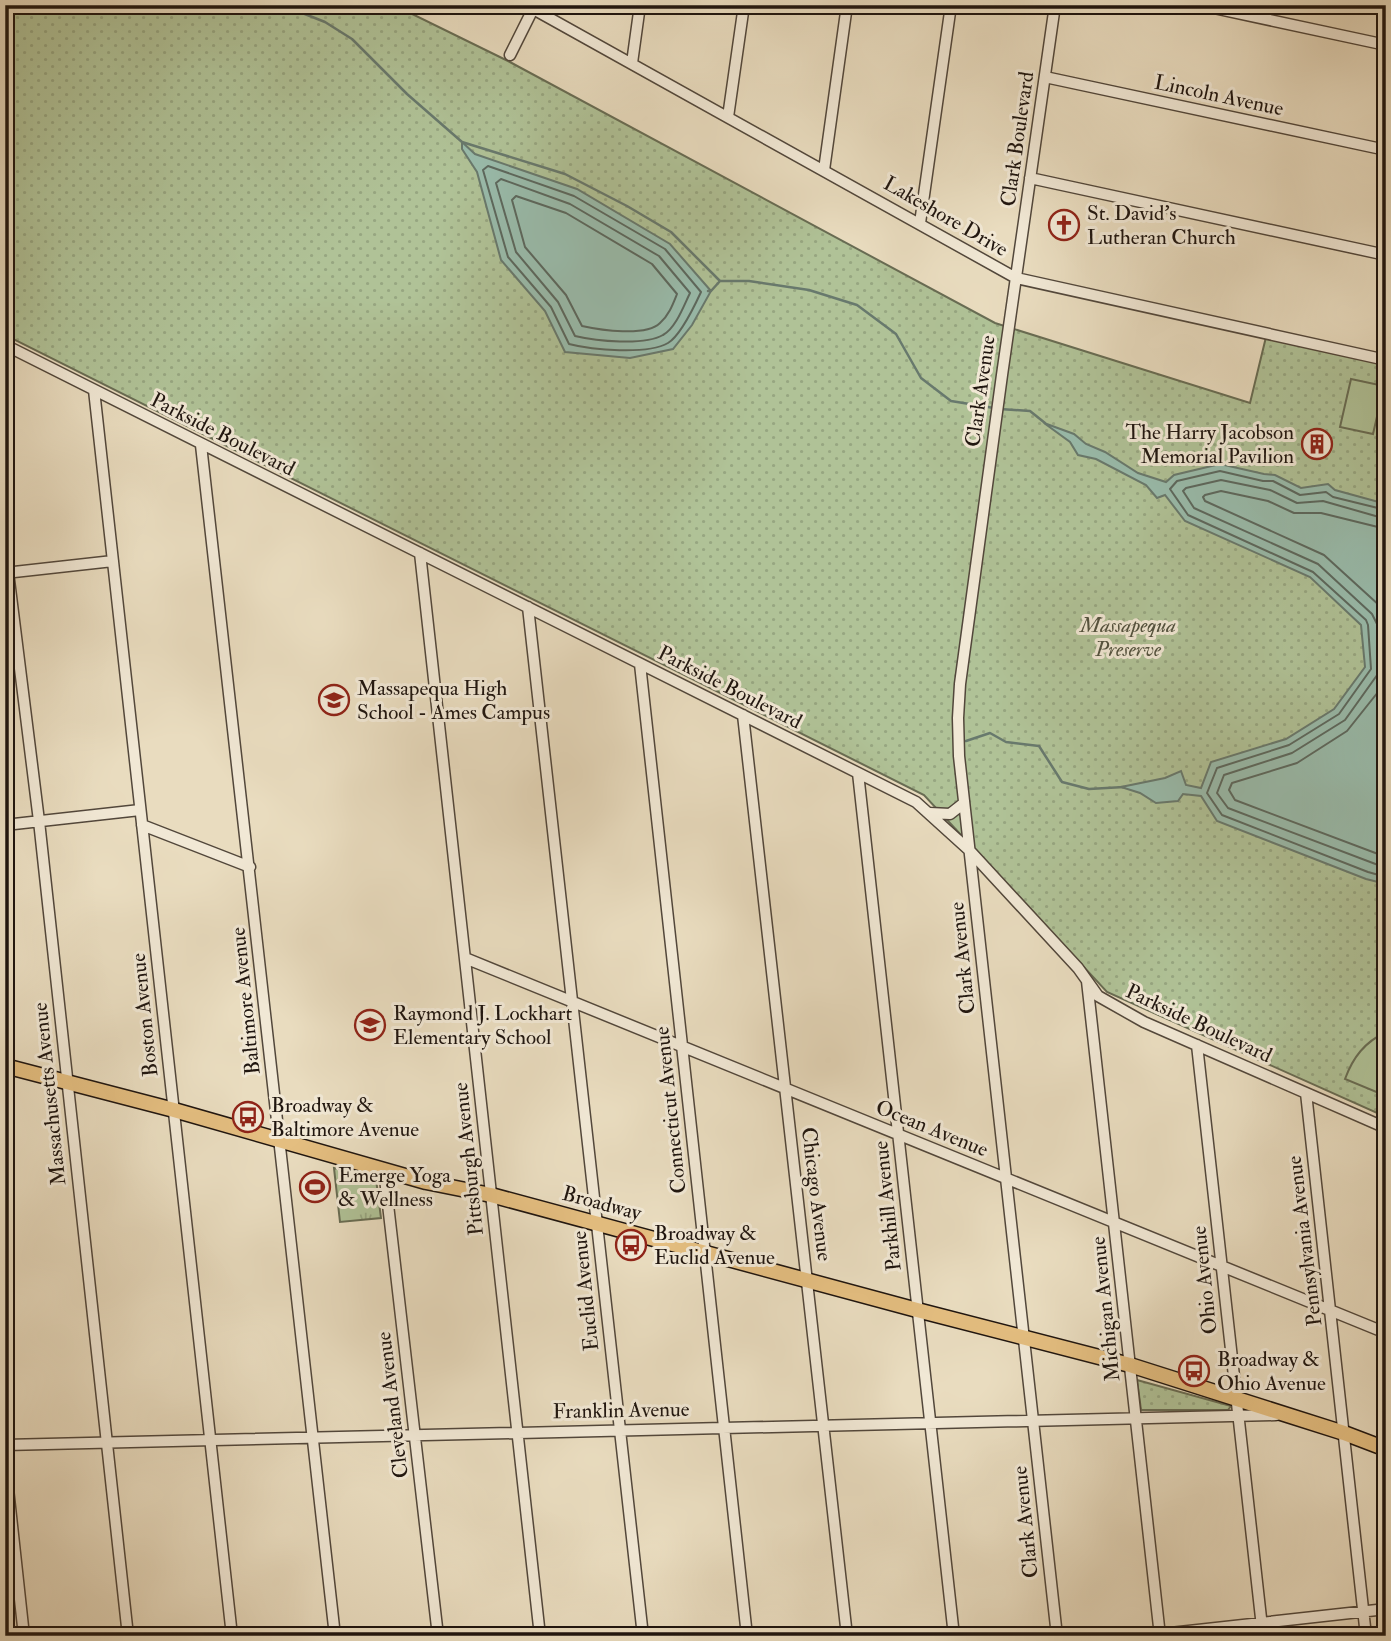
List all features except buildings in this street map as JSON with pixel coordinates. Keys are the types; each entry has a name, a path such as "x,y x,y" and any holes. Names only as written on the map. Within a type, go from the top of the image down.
{"main road":[{"name":"Broadway","path":"5,1066 174,1110 426,1182 491,1195 1130,1365 1344,1433 1386,1449"}],"street":[{"path":"632,63 640,5"},
{"path":"728,117 744,5"},
{"path":"824,170 847,5"},
{"path":"920,222 951,5"},
{"name":"Clark Boulevard","path":"1016,278 1055,5"},
{"path":"1200,5 1386,46"},
{"path":"510,55 532,7"},
{"name":"Lakeshore Drive","path":"532,7 1016,278 1386,360"},
{"name":"Lincoln Avenue","path":"1045,76 1386,150"},
{"path":"1030,178 1386,255"},
{"name":"Clark Avenue","path":"1016,278 960,684 958,731 1057,1636"},
{"name":"Parkside Boulevard","path":"5,345 916,802 969,850 1087,979 1098,996 1197,1045 1386,1128"},
{"name":"Boston Avenue","path":"94,390 232,1636"},
{"name":"Baltimore Avenue","path":"201,445 335,1636"},
{"name":"Massachusetts Avenue","path":"5,548 38,821 128,1636"},
{"name":"Pittsburgh Avenue","path":"419,553 540,1636"},
{"path":"7,573 113,561"},
{"name":"Euclid Avenue","path":"528,607 643,1636"},
{"name":"Connecticut Avenue","path":"640,664 747,1636"},
{"name":"Chicago Avenue","path":"743,715 847,1636"},
{"name":"Parkhill Avenue","path":"858,773 954,1636"},
{"path":"930,813 950,814 964,803"},
{"path":"5,825 140,810"},
{"path":"142,825 250,867"},
{"name":"Ocean Avenue","path":"464,958 1386,1333"},
{"name":"Michigan Avenue","path":"1087,979 1160,1635"},
{"name":"Ohio Avenue","path":"1197,1045 1263,1636"},
{"name":"Pennsylvania Avenue","path":"1306,1093 1366,1636"},
{"name":"Cleveland Avenue","path":"383,1170 438,1636"},
{"name":"Franklin Avenue","path":"5,1445 1287,1415"},
{"path":"5,1461 24,1636"},
{"path":"1143,1636 1386,1609"}],"green space":[{"name":"Massapequa Preserve","path":"5,5 396,6 508,61 995,323 1250,403 1266,337 1386,364 1386,1117 1107,992 924,795 5,335"},
{"path":"1351,379 1384,386 1373,434 1340,427"},
{"path":"1386,1032 1386,1096 1345,1079 1361,1051 1372,1040"},
{"path":"334,1168 376,1179 381,1218 340,1222"},
{"path":"1137,1380 1231,1406 1228,1410 1141,1410"}],"water":[{"path":"462,142 475,154 577,189 670,244 711,291 692,325 673,349 630,358 565,352 545,311 501,260 477,172 462,149"},
{"path":"1044,423 1074,434 1086,444 1105,452 1138,473 1166,482 1174,475 1220,464 1275,475 1301,488 1328,484 1335,490 1386,504 1386,884 1366,879 1217,821 1201,796 1183,794 1178,801 1156,803 1140,793 1121,787 1165,778 1181,771 1186,785 1201,788 1211,762 1286,739 1334,709 1365,667 1361,625 1310,577 1185,521 1165,495 1157,498 1146,485 1096,459 1078,455 1070,442"}],"waterway":[{"path":"282,5 325,22 352,39 407,94 462,142 565,174 627,206 671,232 720,281 749,281 809,290 857,305 896,334 921,378 951,401 994,408"},
{"path":"708,291 720,281"},
{"path":"1000,409 1030,411 1045,423"},
{"path":"966,741 990,733 1006,742 1039,746 1062,782 1089,789 1124,787"}],"place":[{"name":"St. David's Lutheran Church","path":"1064,225"},
{"name":"The Harry Jacobson Memorial Pavilion","path":"1317,444"},
{"name":"Massapequa High School - Ames Campus","path":"334,700"},
{"name":"Raymond J. Lockhart Elementary School","path":"370,1025"},
{"name":"Broadway & Baltimore Avenue","path":"248,1117"},
{"name":"Emerge Yoga & Wellness","path":"315,1187"},
{"name":"Broadway & Euclid Avenue","path":"631,1245"},
{"name":"Broadway & Ohio Avenue","path":"1194,1371"}]}
